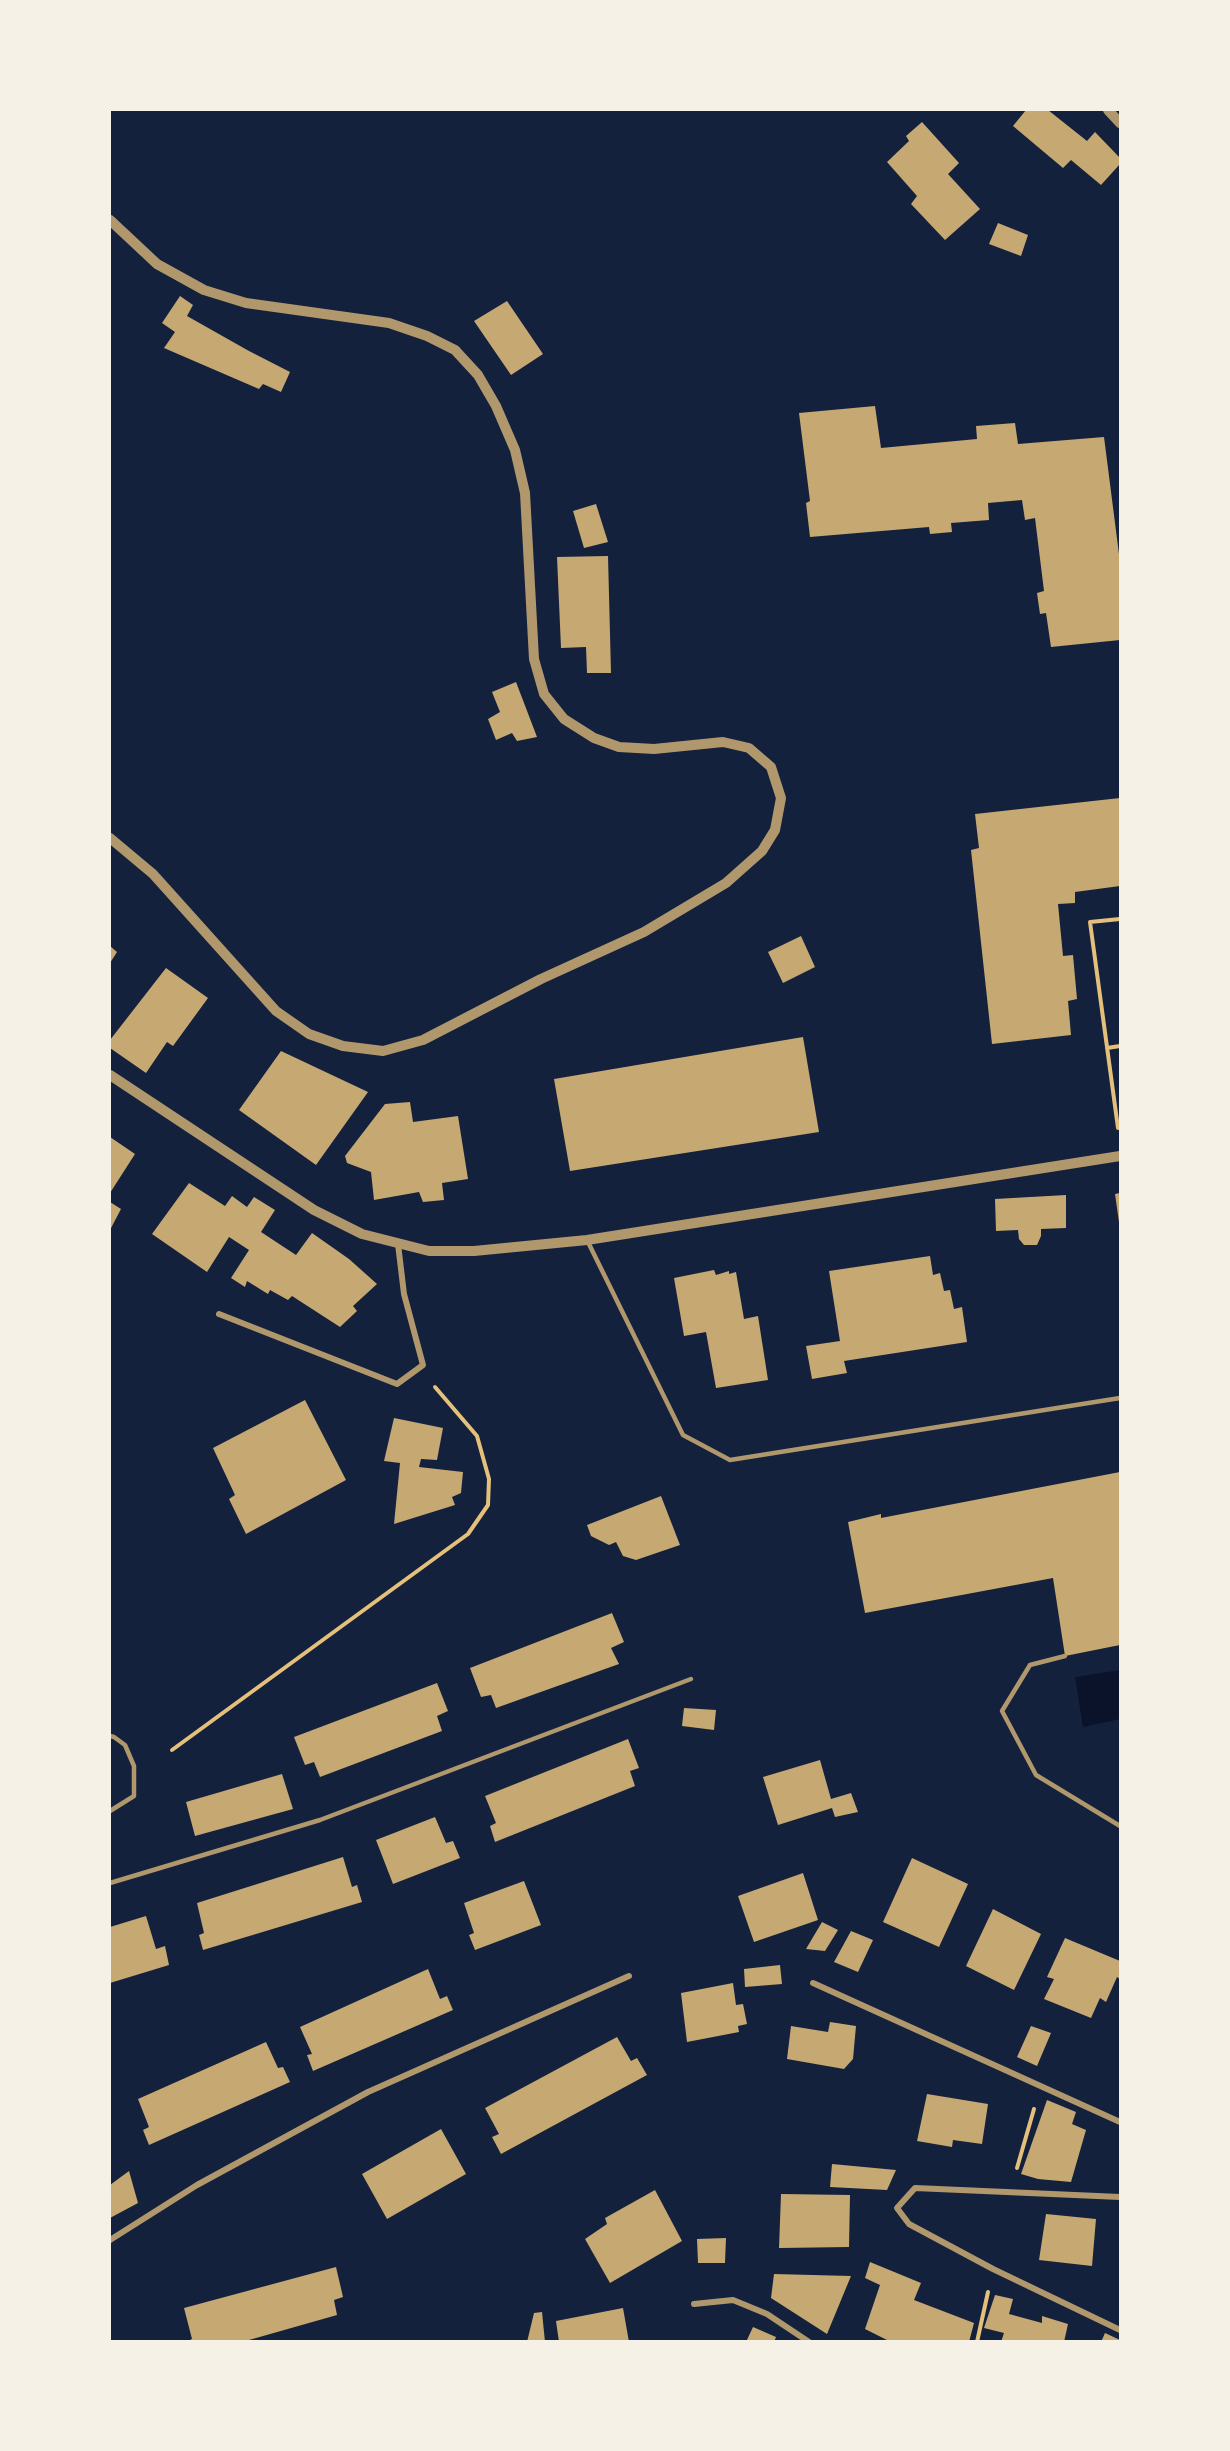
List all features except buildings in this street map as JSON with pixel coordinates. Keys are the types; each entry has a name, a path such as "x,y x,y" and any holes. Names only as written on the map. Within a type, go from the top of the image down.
{"street":[{"path":"1108,110 1120,123"},
{"path":"110,220 158,264 204,290 246,303 389,323 428,336 455,350 478,375 496,406 515,450 525,493 534,659 544,694 564,719 594,738 619,747 654,748 723,742 749,748 771,767 781,798 775,830 762,851 726,884 644,932 541,979 423,1040 382,1051 343,1046 309,1034 276,1011 153,874 110,838"},
{"path":"110,1075 314,1210 362,1234 429,1251 474,1251 587,1240 1120,1156"},
{"path":"219,1314 397,1384 423,1365 404,1294 398,1244"},
{"path":"110,2240 197,2185 368,2092 629,1976"},
{"path":"813,1983 1120,2122"},
{"path":"1120,2197 915,2188 897,2208 909,2224 993,2269 1120,2330"},
{"path":"694,2304 734,2300 767,2314 809,2342"}],"lane":[{"path":"587,1240 683,1435 730,1460 1120,1398"},
{"path":"1065,1656 1030,1665 1002,1711 1036,1775 1120,1826"},
{"path":"110,1883 320,1820 691,1679"},
{"path":"110,1736 125,1745 134,1766 134,1796 110,1811"}],"path":[{"path":"1119,1133 1090,921 1120,919"},
{"path":"1107,1047 1120,1046"},
{"path":"172,1750 468,1534 488,1505 489,1479 477,1436 437,1393 423,1365"},
{"path":"1010,2192 1041,2087"},
{"path":"977,2342 993,2269"}],"water":[{"path":"1120,1670 1120,1719 1083,1727 1075,1677"}]}
